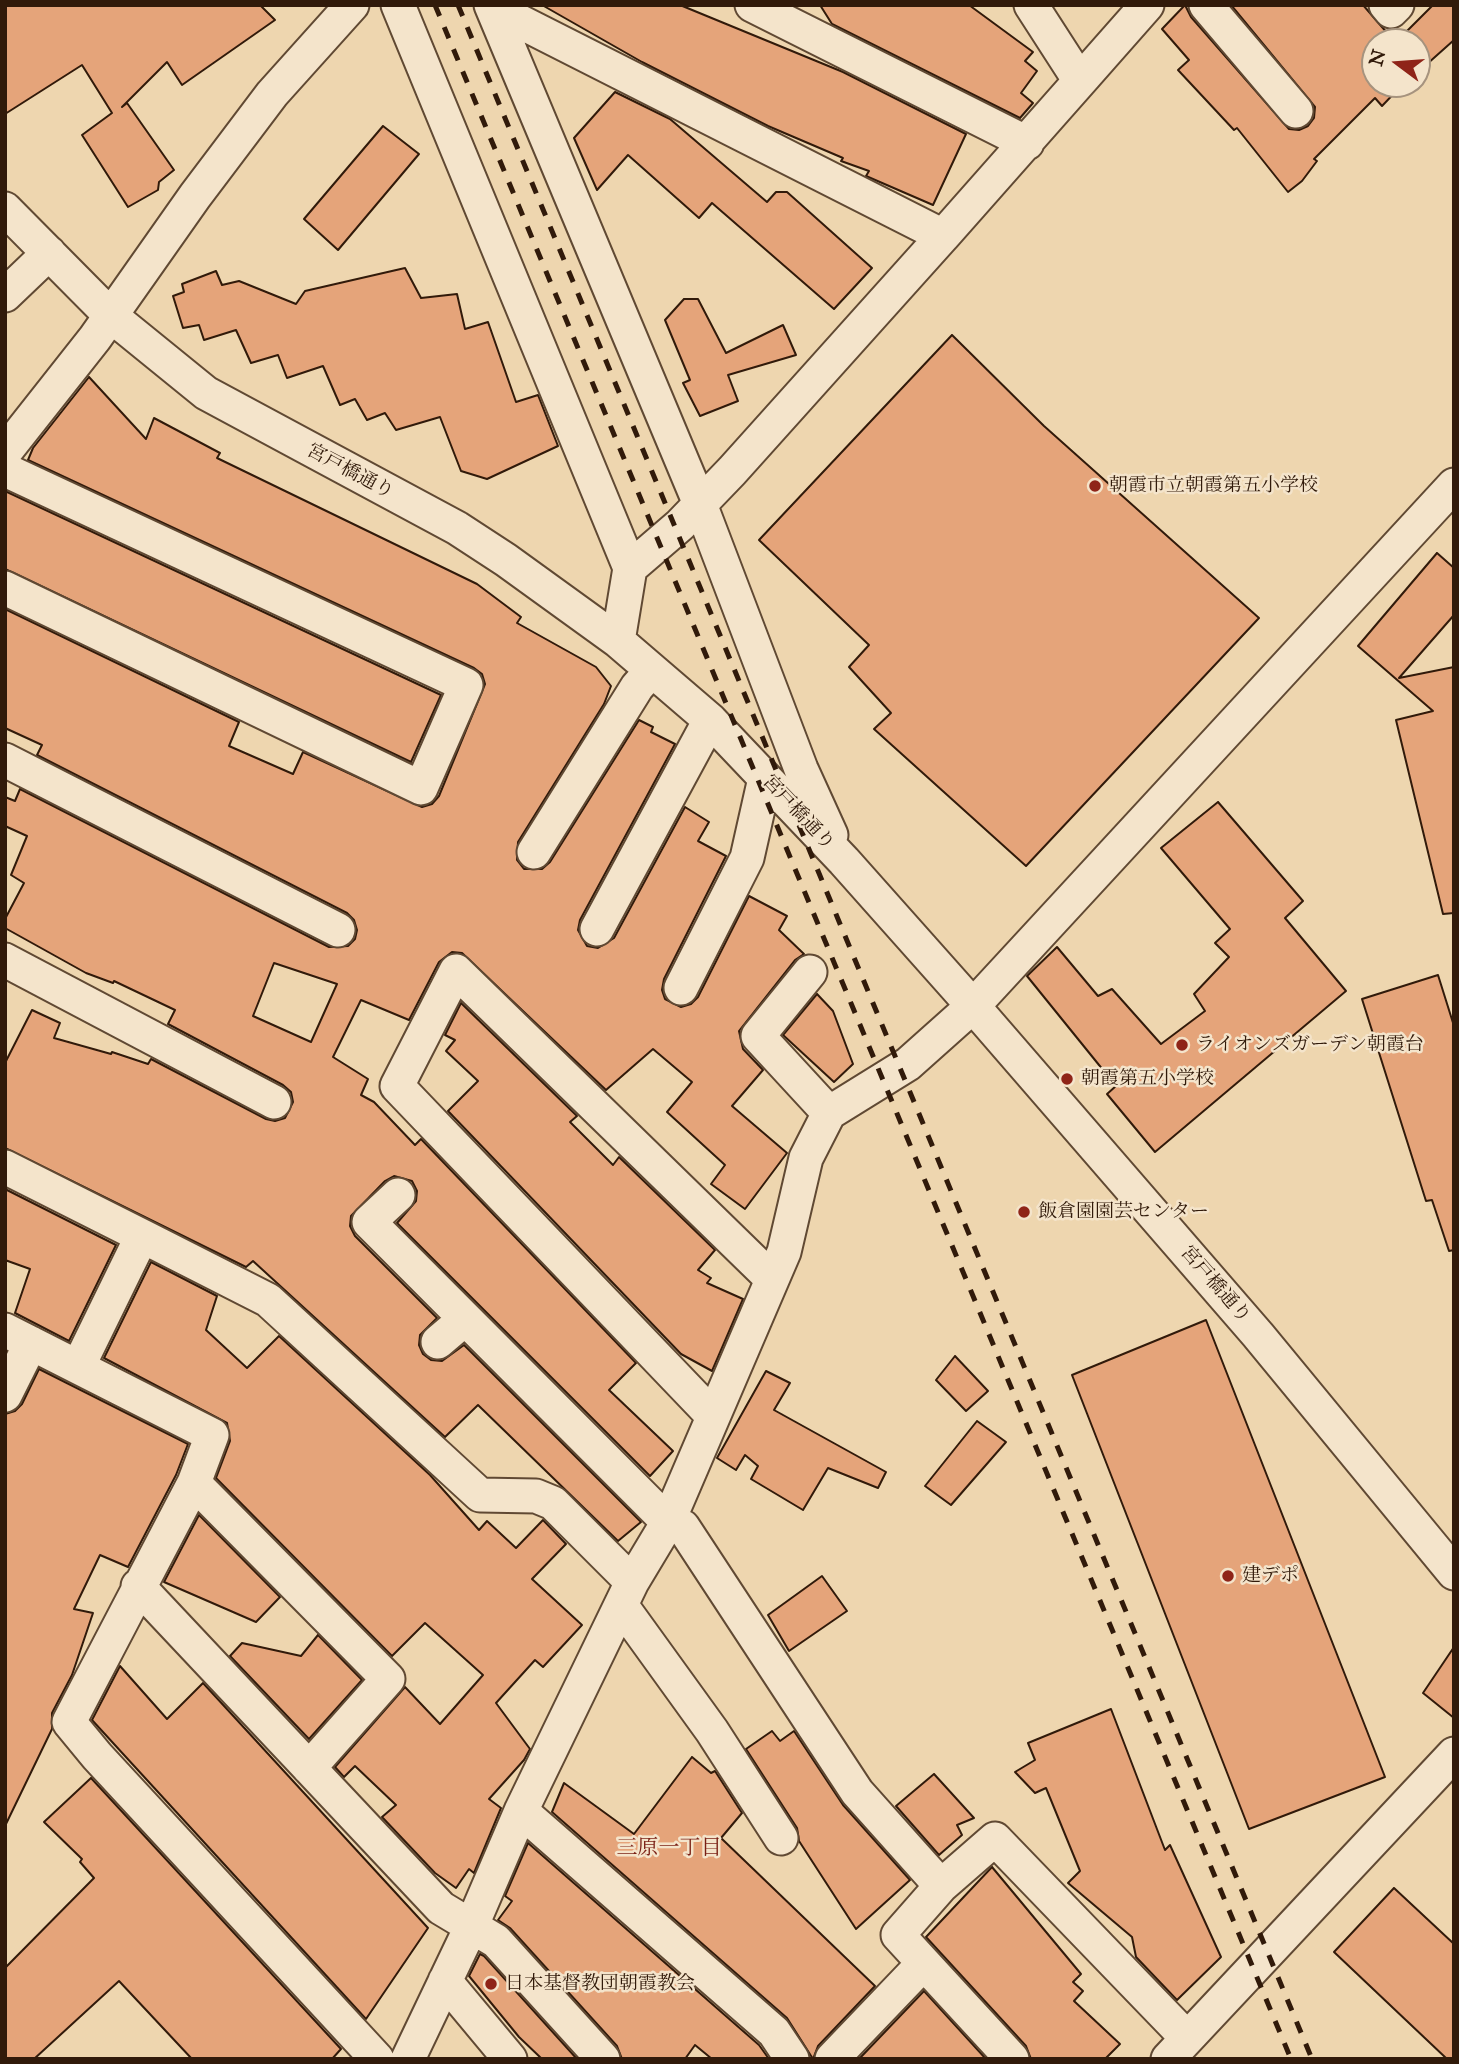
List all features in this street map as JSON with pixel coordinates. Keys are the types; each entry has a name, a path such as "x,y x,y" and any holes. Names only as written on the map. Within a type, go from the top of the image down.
{"street":[{"path":"5,452 110,315 272,94 352,5"},
{"path":"398,5 630,568 618,641"},
{"path":"752,5 1027,143"},
{"path":"1031,5 1080,81"},
{"path":"630,568 701,504 1027,143 1147,5"},
{"path":"1206,5 1296,111"},
{"path":"1385,5 1391,11 1397,5"},
{"path":"492,7 943,236"},
{"path":"492,7 701,504 801,769 844,862"},
{"name":"宮戸橋通り","path":"5,209 110,315 206,393 457,528 568,603 618,641 709,720 844,862 973,1006 1258,1335 1454,1573"},
{"path":"5,295 49,253"},
{"path":"5,470 466,685 421,788 5,588"},
{"path":"408,2059 472,1925 521,1811 626,1594 668,1522 784,1252 806,1158 829,1113 908,1065 973,1006 1454,485"},
{"path":"534,852 637,687 651,671"},
{"path":"597,929 709,720"},
{"path":"5,760 338,930"},
{"path":"681,988 747,858 765,778"},
{"path":"5,960 274,1102"},
{"path":"712,1415 397,1086 456,971 772,1279"},
{"path":"810,972 758,1036 829,1113"},
{"path":"5,1167 268,1300 480,1495 536,1496 553,1503 626,1594 781,1838"},
{"path":"398,1195 369,1222 668,1522 683,1527 857,1792 941,1886"},
{"path":"78,1367 142,1236"},
{"path":"438,1342 466,1319"},
{"path":"5,1395 18,1337 212,1435 194,1483 69,1722 97,1756 377,2059"},
{"path":"194,1483 388,1679 309,1768"},
{"path":"138,1586 441,1908 496,1941 603,2059"},
{"path":"1012,2059 922,1965 898,1935 941,1886 995,1839 1177,2048 1454,1754"},
{"path":"521,1811 774,2032 792,2059"},
{"path":"832,2059 922,1965"},
{"path":"445,1981 510,2059"}],"building":[{"path":"5,5 260,5 275,20 182,85 167,62 122,107 127,103 174,170 159,182 158,190 128,207 82,135 112,113 82,65 5,114"},
{"path":"542,5 680,5 843,72 966,134 933,205 866,176 869,171 841,161 843,158 768,126 642,62"},
{"path":"820,5 969,5 1033,52 1025,61 1037,71 1021,93 1033,103 1020,118 832,24"},
{"path":"1185,5 1191,17 1289,129 1299,130 1308,126 1314,118 1315,107 1231,5 1363,5 1383,28 1361,28 1361,98 1375,98 1314,159 1317,161 1302,181 1288,192 1237,128 1234,130 1178,70 1189,60 1162,29"},
{"path":"1433,5 1454,5 1454,40 1431,61 1431,28 1410,28"},
{"path":"615,92 670,119 767,202 776,192 787,192 872,268 834,309 712,203 699,218 628,155 597,190 574,138"},
{"path":"1375,98 1390,98 1382,106"},
{"path":"383,126 419,154 338,250 304,219"},
{"path":"405,268 421,298 457,294 465,329 488,322 516,402 538,395 558,446 487,479 461,471 440,417 396,430 385,413 367,420 355,399 340,405 323,366 287,378 278,355 251,363 236,330 204,340 199,325 183,328 173,296 184,292 182,284 216,271 222,285 239,281 296,304 305,291"},
{"path":"684,299 698,299 726,353 783,325 796,355 728,375 738,401 700,416 683,383 690,380 665,320"},
{"path":"952,335 1044,426 1259,618 1026,866 874,729 891,713 849,667 869,645 759,540"},
{"path":"89,377 146,439 154,418 220,453 217,458 477,584 521,617 517,623 596,667 611,686 604,704 518,842 517,860 524,869 542,869 550,862 639,720 653,727 651,732 675,744 580,920 578,930 587,946 598,948 614,938 685,807 709,822 698,841 726,856 664,979 662,990 665,999 681,1007 691,1004 698,997 749,896 787,916 779,930 804,954 795,960 739,1031 743,1049 763,1070 732,1106 787,1153 745,1209 711,1184 725,1165 667,1112 692,1082 653,1049 606,1090 462,953 452,952 439,962 409,1020 361,1000 333,1057 368,1079 361,1095 374,1102 415,1145 421,1139 636,1363 609,1390 673,1451 650,1476 397,1223 416,1201 417,1191 412,1181 394,1176 385,1181 351,1216 350,1226 355,1236 437,1318 420,1335 419,1345 423,1354 431,1360 442,1361 464,1345 641,1522 618,1541 478,1405 445,1437 253,1261 246,1267 5,1148 5,1063 32,1010 60,1023 54,1038 148,1064 151,1059 266,1119 275,1121 285,1118 293,1102 291,1092 283,1085 168,1024 175,1010 114,981 113,983 86,973 5,928 5,919 24,883 11,875 27,836 5,826 5,797 15,801 20,789 329,947 348,946 355,939 357,930 354,920 347,913 37,755 42,745 5,728 5,609 239,722 229,746 293,774 303,752 422,807 432,804 439,796 485,684 482,674 474,668 28,460 33,448","holes":["274,963 337,984 311,1042 253,1016"]},
{"path":"5,491 441,695 411,762 5,569"},
{"path":"1437,553 1454,568 1454,615 1399,678 1454,667 1454,913 1443,914 1396,720 1433,711 1358,646"},
{"name":"ライオンズガーデン朝霞台","path":"1218,802 1303,901 1285,918 1346,991 1155,1152 1107,1094 1116,1086 1027,976 1057,947 1098,996 1112,989 1161,1044 1205,1011 1194,994 1229,957 1215,943 1230,929 1161,848"},
{"path":"1438,975 1454,1026 1454,1250 1449,1251 1432,1200 1426,1201 1362,999"},
{"path":"817,994 833,1011 853,1064 834,1082 783,1035"},
{"path":"461,1003 577,1116 570,1122 613,1165 619,1157 715,1250 698,1270 711,1278 707,1283 743,1299 712,1371 681,1354 448,1111 478,1081 446,1051 455,1040 445,1035"},
{"path":"5,1189 116,1245 69,1341 15,1313 30,1269 5,1260"},
{"path":"151,1262 217,1296 206,1330 247,1368 279,1336 430,1475 479,1530 487,1521 516,1548 543,1520 566,1544 532,1579 582,1625 543,1667 535,1660 496,1703 530,1749 524,1760 489,1799 501,1808 474,1873 469,1869 456,1888 435,1873 382,1817 396,1805 355,1766 344,1777 335,1767 405,1687 440,1724 483,1675 425,1623 392,1656 216,1478 230,1441 227,1423 104,1358"},
{"name":"建デポ","path":"1206,1320 1385,1777 1249,1829 1072,1375"},
{"path":"955,1356 988,1391 966,1411 936,1380"},
{"path":"39,1369 188,1444 176,1475 128,1567 100,1555 74,1609 93,1613 72,1675 52,1713 52,1729 5,1826 5,1414 15,1411 22,1404"},
{"path":"766,1371 790,1383 774,1410 886,1472 878,1488 828,1468 803,1510 751,1479 758,1466 745,1455 736,1470 717,1458"},
{"path":"977,1421 1006,1442 951,1505 925,1486"},
{"path":"199,1515 280,1597 256,1622 164,1582"},
{"path":"822,1576 847,1611 789,1651 768,1615"},
{"path":"318,1635 362,1680 309,1739 230,1656 242,1643 301,1656"},
{"path":"1454,1647 1454,1718 1423,1693"},
{"path":"120,1666 167,1719 203,1683 428,1928 366,2019 92,1720"},
{"path":"1111,1709 1165,1850 1170,1845 1221,1957 1177,2000 1136,1957 1132,1937 1068,1883 1080,1871 1046,1788 1035,1793 1015,1772 1035,1760 1028,1743"},
{"path":"772,1731 780,1741 794,1731 843,1805 910,1880 856,1929 799,1841 797,1828 746,1749"},
{"path":"692,1757 711,1773 715,1771 742,1813 721,1838 875,1986 818,2046 813,2059 787,2018 552,1812 564,1783 634,1834"},
{"path":"934,1774 974,1818 957,1825 962,1835 939,1855 896,1806"},
{"path":"91,1778 341,2049 332,2059 192,2059 119,1981 34,2059 5,2059 5,1968 94,1878 80,1862 82,1859 44,1822"},
{"path":"528,1843 759,2045 769,2059 712,2059 695,2045 685,2059 622,2059 617,2046 510,1928 498,1920 512,1901 505,1896"},
{"path":"992,1867 1081,1974 1073,1982 1083,1991 1074,2001 1120,2044 1105,2059 1031,2059 1026,2046 926,1937"},
{"path":"1394,1888 1454,1944 1454,2059 1447,2059 1334,1952"},
{"path":"480,1954 577,2059 542,2059 519,2037 469,1976"},
{"path":"924,1991 986,2059 859,2059"}],"railway":[{"path":"435,5 1291,2059"},
{"path":"458,5 1312,2059"}],"place":[{"name":"朝霞市立朝霞第五小学校","path":"1095,486"},
{"name":"ライオンズガーデン朝霞台","path":"1182,1045"},
{"name":"朝霞第五小学校","path":"1067,1079"},
{"name":"飯倉園園芸センター","path":"1024,1212"},
{"name":"建デポ","path":"1228,1576"},
{"name":"日本基督教団朝霞教会","path":"491,1984"}],"district":[{"name":"三原一丁目","path":"669,1849"}]}
